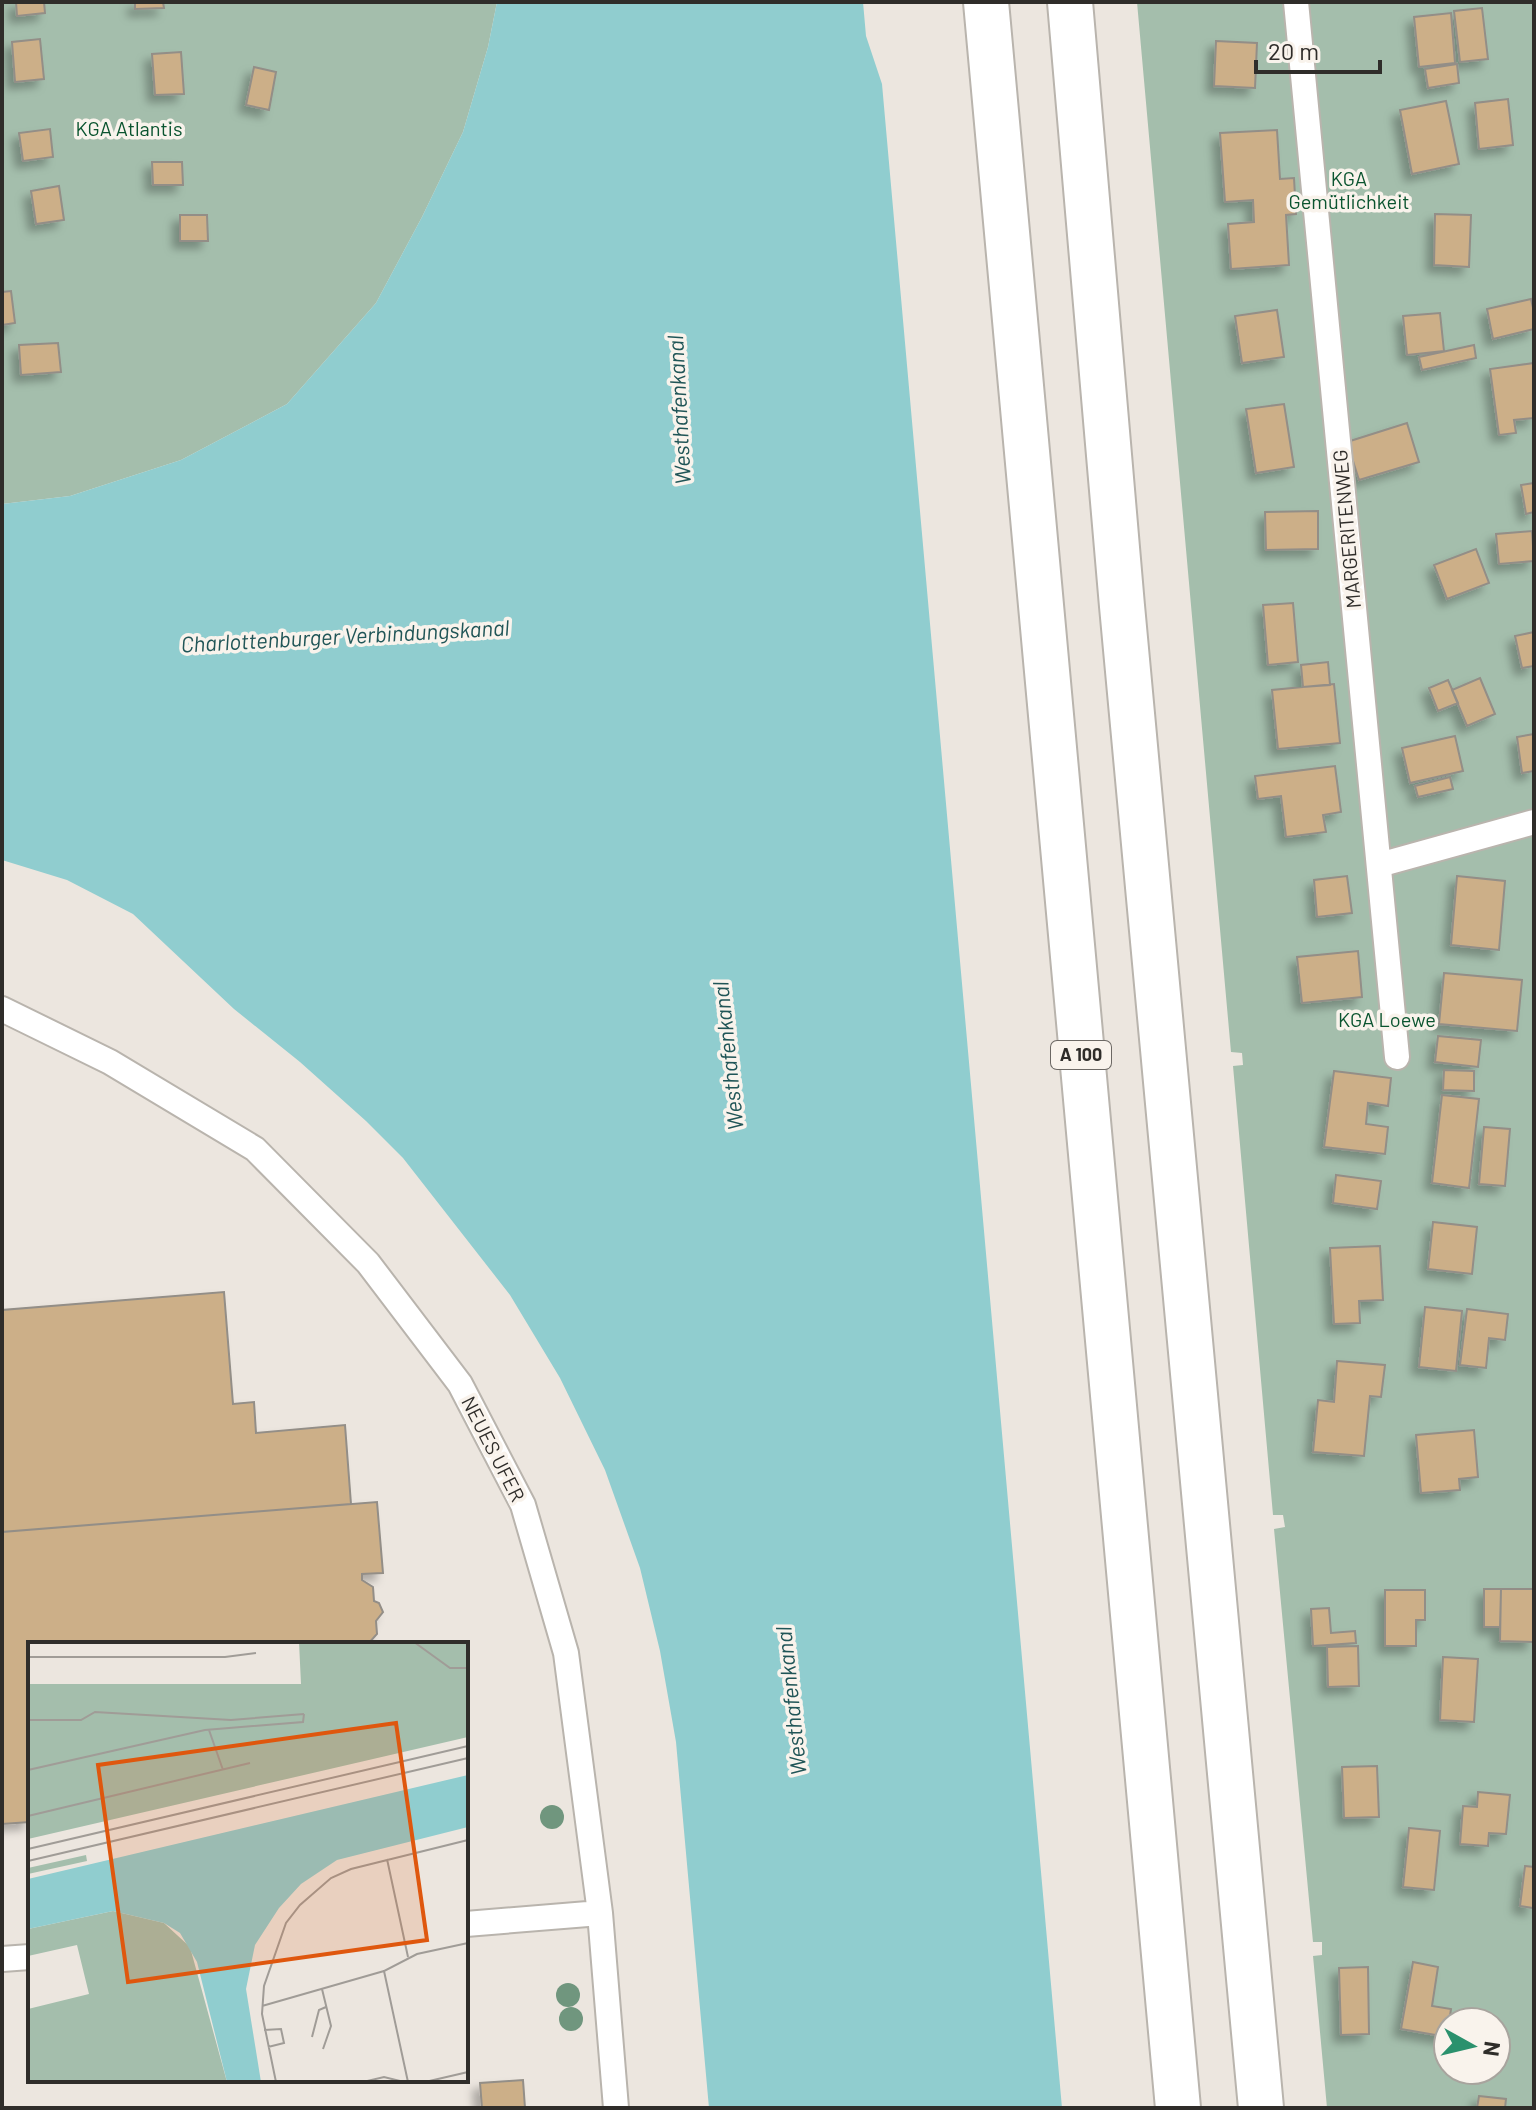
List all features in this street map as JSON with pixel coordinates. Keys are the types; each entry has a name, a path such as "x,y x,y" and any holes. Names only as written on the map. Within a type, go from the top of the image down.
{"highway":[{"name":"A 100","path":"986,2 1178,2108"},
{"path":"1070,2 1123,622 1261,2108"}],"lane":[{"name":"MARGERITENWEG","path":"1296,2 1397,1057"},
{"path":"1379,865 1534,822"},
{"name":"NEUES UFER","path":"2,1009 110,1062 255,1149 368,1263 460,1384 523,1505 566,1653 600,1913 616,2108"},
{"path":"468,1924 600,1913"},
{"path":"2,1959 28,1957"}],"green space":[{"name":"KGA Atlantis","path":"2,2 497,2 488,47 463,132 422,217 376,303 287,404 181,460 70,496 2,504"},
{"path":"1137,2 1534,2 1534,2108 1327,2108 1313,1956 1322,1955 1322,1942 1313,1942 1274,1529 1285,1527 1283,1515 1273,1515 1233,1066 1243,1065 1242,1053 1231,1052"}],"water":[{"path":"497,2 863,2 866,36 882,84 1062,2108 709,2108 676,1742 660,1651 640,1568 605,1470 560,1378 510,1295 403,1158 366,1121 234,1009 133,914 67,880 2,860 2,504 70,496 181,460 287,404 376,303 422,217 463,132 488,47"}],"building":[{"path":"16,2 44,2 45,13 17,16"},
{"path":"135,2 163,2 164,8 135,9"},
{"path":"1482,8 1488,59 1460,62 1454,11"},
{"path":"1451,13 1455,63 1419,67 1414,17"},
{"path":"40,39 44,79 15,82 12,42"},
{"path":"1216,41 1257,43 1255,88 1214,86"},
{"path":"181,52 184,94 155,95 152,54"},
{"path":"1457,64 1459,83 1428,88 1425,69"},
{"path":"254,67 276,72 269,110 246,105"},
{"path":"1508,99 1513,145 1479,149 1475,103"},
{"path":"1446,101 1459,164 1412,174 1400,110"},
{"path":"50,129 53,157 23,161 19,133"},
{"path":"1277,130 1280,179 1294,178 1296,214 1286,215 1289,265 1231,269 1228,224 1254,222 1253,200 1225,202 1220,133"},
{"path":"152,162 182,162 183,185 153,185"},
{"path":"59,186 64,220 36,224 31,191"},
{"path":"1435,214 1471,215 1469,267 1434,265"},
{"path":"180,215 207,215 208,241 180,241"},
{"path":"11,291 15,323 2,325 2,292"},
{"path":"1531,299 1534,329 1493,339 1487,309"},
{"path":"1277,310 1284,357 1242,363 1235,316"},
{"path":"1440,313 1444,351 1407,355 1403,316"},
{"path":"58,343 61,372 21,375 19,345"},
{"path":"1474,345 1476,358 1422,370 1419,357"},
{"path":"1534,363 1534,418 1514,420 1516,433 1499,435 1490,369"},
{"path":"1284,404 1294,467 1256,473 1246,409"},
{"path":"1407,423 1419,462 1359,480 1347,442"},
{"path":"1534,483 1534,512 1526,514 1521,485"},
{"path":"1318,511 1318,549 1266,550 1265,512"},
{"path":"1532,531 1534,561 1499,564 1496,534"},
{"path":"1476,549 1489,583 1447,599 1434,565"},
{"path":"1293,603 1298,662 1268,665 1263,605"},
{"path":"1534,632 1534,666 1522,668 1515,636"},
{"path":"1328,662 1330,685 1303,687 1301,665"},
{"path":"1480,678 1495,714 1467,726 1452,690"},
{"path":"1448,680 1458,703 1438,711 1429,688"},
{"path":"1334,684 1340,743 1278,749 1272,690"},
{"path":"1534,734 1534,771 1522,773 1517,737"},
{"path":"1455,736 1463,771 1410,783 1402,748"},
{"path":"1335,766 1341,812 1323,815 1326,832 1286,837 1281,796 1258,799 1255,776"},
{"path":"1450,777 1453,789 1418,797 1415,786"},
{"path":"1347,876 1352,913 1317,917 1314,880"},
{"path":"1457,876 1505,881 1499,950 1451,945"},
{"path":"1358,951 1362,997 1302,1003 1297,957"},
{"path":"1444,973 1522,980 1517,1031 1439,1024"},
{"path":"1438,1036 1481,1040 1478,1067 1435,1062"},
{"path":"1444,1070 1474,1071 1474,1091 1443,1090"},
{"path":"1334,1071 1391,1078 1388,1106 1368,1103 1366,1124 1388,1127 1385,1154 1324,1147"},
{"path":"1442,1095 1479,1099 1469,1188 1432,1183"},
{"path":"1484,1127 1510,1129 1505,1186 1479,1184"},
{"path":"1336,1175 1381,1181 1377,1209 1333,1203"},
{"path":"1433,1222 1477,1227 1472,1274 1428,1269"},
{"path":"1380,1246 1383,1300 1359,1301 1360,1323 1334,1324 1330,1248"},
{"path":"224,1292 233,1404 254,1402 256,1433 345,1425 351,1504 2,1532 2,1310"},
{"path":"1425,1307 1462,1311 1456,1371 1419,1367"},
{"path":"1467,1309 1508,1314 1505,1340 1489,1338 1486,1368 1460,1365"},
{"path":"1337,1361 1385,1365 1381,1397 1370,1396 1364,1456 1313,1452 1318,1400 1334,1402"},
{"path":"1474,1430 1478,1477 1459,1479 1460,1490 1421,1493 1416,1435"},
{"path":"377,1502 383,1573 362,1574 362,1580 373,1587 374,1601 379,1603 383,1612 376,1621 377,1634 370,1642 28,1642 28,1822 2,1824 2,1532"},
{"path":"1484,1589 1501,1589 1500,1627 1484,1627"},
{"path":"1501,1589 1534,1589 1533,1642 1500,1641"},
{"path":"1385,1590 1425,1590 1425,1620 1416,1620 1416,1646 1385,1646"},
{"path":"1329,1608 1331,1633 1355,1631 1356,1643 1313,1646 1311,1609"},
{"path":"1358,1646 1359,1686 1328,1687 1327,1647"},
{"path":"1443,1657 1478,1659 1474,1722 1440,1720"},
{"path":"1377,1766 1379,1817 1344,1818 1342,1767"},
{"path":"1478,1792 1510,1795 1506,1834 1489,1833 1488,1846 1460,1844 1463,1806 1477,1807"},
{"path":"1409,1828 1440,1831 1434,1890 1403,1887"},
{"path":"1525,1866 1534,1867 1533,1908 1520,1906"},
{"path":"1413,1962 1438,1967 1432,2006 1432,2034 1401,2029"},
{"path":"1368,1967 1369,2034 1341,2035 1339,1968"},
{"path":"523,2080 525,2108 482,2108 480,2083"},
{"path":"1479,2096 1506,2099 1505,2108 1477,2108"}],"park label":[{"name":"KGA Gemütlichkeit","path":"1349,190"},
{"name":"KGA Loewe","path":"1387,1020"}],"water label":[{"name":"Westhafenkanal","path":"679,410"},
{"name":"Charlottenburger Verbindungskanal","path":"345,636"},
{"name":"Westhafenkanal","path":"728,1056"},
{"name":"Westhafenkanal","path":"791,1701"}]}
